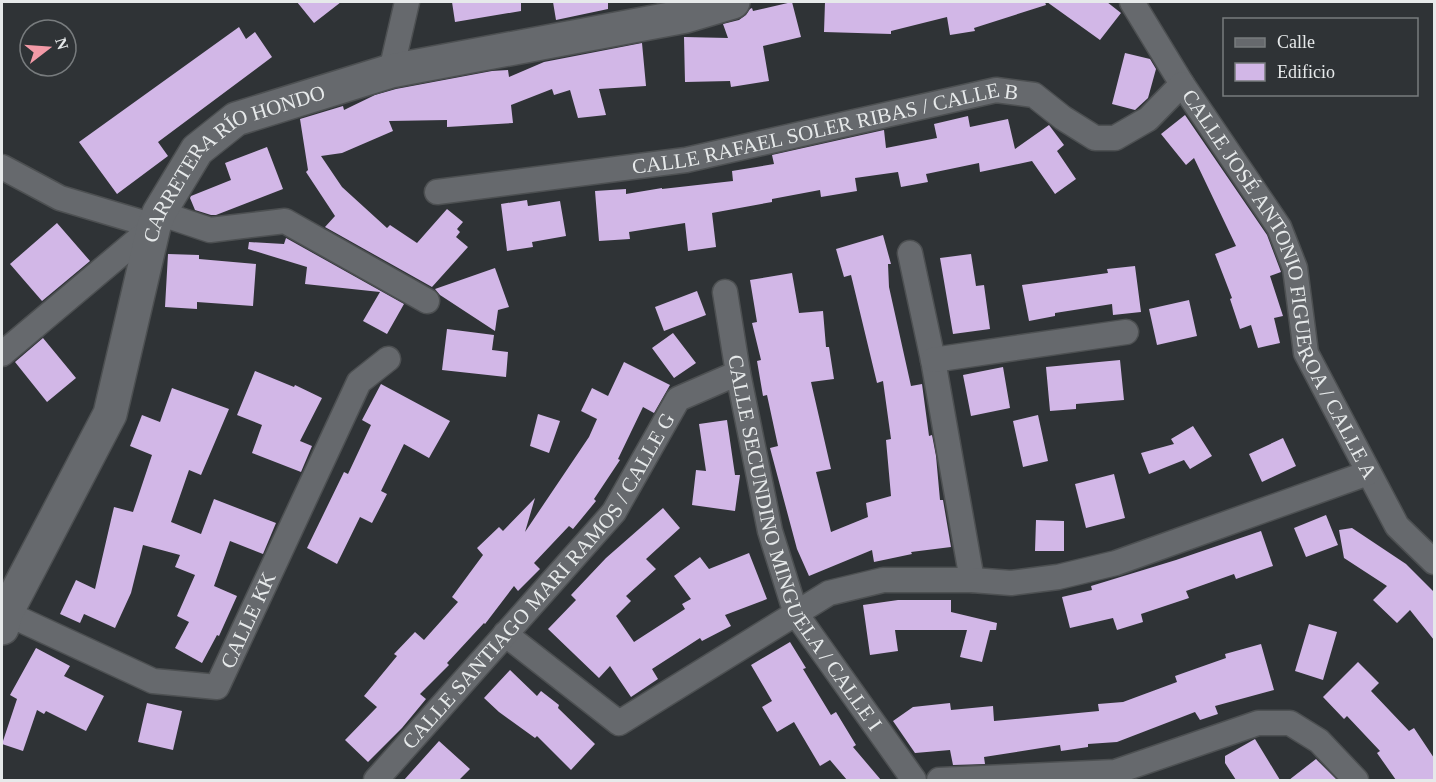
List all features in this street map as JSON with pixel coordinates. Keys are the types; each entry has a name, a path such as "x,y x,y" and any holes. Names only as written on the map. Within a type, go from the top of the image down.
{"street":[{"path":"391,71 407,2"},
{"name":"CARRETERA RÍO HONDO","path":"4,621 110,414 156,219 197,150 236,119 391,71 686,16 733,2"},
{"name":"CALLE JOSÉ ANTONIO FIGUEROA / CALLE A","path":"1132,2 1182,84 1279,227 1295,268 1306,353 1397,526 1434,562"},
{"name":"CALLE RAFAEL SOLER RIBAS / CALLE B","path":"437,192 686,160 996,90 1034,95 1063,118 1095,138 1114,138 1148,119 1182,84"},
{"path":"2,167 60,198 210,230 285,222 427,301"},
{"path":"2,354 156,219"},
{"path":"910,253 933,360 972,580"},
{"name":"CALLE SECUNDINO MINGUELA / CALLE I","path":"725,292 738,373 770,531 796,614 914,780"},
{"path":"933,360 1126,332"},
{"name":"CALLE KK","path":"4,621 153,681 217,687 359,382 388,359"},
{"name":"CALLE SANTIAGO MARI RAMOS / CALLE G","path":"376,780 614,512 678,399 738,373"},
{"path":"505,634 619,723 829,593 883,580 972,580 1011,583 1058,577 1116,563 1368,473"},
{"path":"939,780 1117,776 1257,723 1290,723 1319,741 1356,780"}],"building":[{"path":"297,2 341,2 314,23"},
{"path":"452,2 521,2 521,11 455,22"},
{"path":"553,2 608,2 608,9 556,20"},
{"path":"792,2 801,37 763,46 769,81 731,87 730,81 685,82 684,37 728,38 723,24 739,20 752,8 753,11"},
{"path":"825,2 1045,2 1046,5 974,28 975,31 950,35 947,17 891,31 891,34 824,32"},
{"path":"1047,2 1107,2 1121,13 1100,40"},
{"path":"239,27 246,39 255,32 272,57 158,142 168,156 117,194 79,142"},
{"path":"642,43 646,86 599,89 606,115 578,118 570,90 554,95 552,89 511,105 513,123 447,127 447,120 389,121 393,131 342,153 321,156 342,187 387,228 390,225 417,243 447,209 463,222 457,229 460,232 456,237 468,247 432,287 325,227 335,216 306,172 308,170 300,119 343,106 344,110 375,95 396,89 492,71 508,70 509,77 544,62"},
{"path":"1125,53 1150,59 1156,69 1148,98 1135,110 1112,104"},
{"path":"1185,115 1267,235 1281,272 1270,276 1283,316 1274,318 1280,343 1258,348 1251,325 1240,329 1230,299 1232,298 1215,254 1236,246 1194,158 1186,165 1161,134"},
{"path":"968,116 970,127 1008,119 1015,149 1049,125 1064,145 1057,151 1076,179 1055,194 1032,161 980,172 979,163 926,174 928,182 901,187 898,172 855,178 857,191 821,197 820,190 712,213 716,247 688,251 685,223 629,232 630,239 599,241 595,191 626,189 626,194 733,181 732,171 774,164 772,155 884,130 886,148 937,138 934,124"},
{"path":"267,147 283,189 216,215 195,210 191,196 231,180 225,163"},
{"path":"527,200 528,206 560,201 566,236 532,242 533,247 507,251 501,204"},
{"path":"57,223 90,261 42,301 10,264"},
{"path":"883,235 891,264 888,264 889,287 911,386 922,384 929,436 932,435 936,456 940,500 943,500 951,547 911,552 912,554 874,562 872,550 809,576 797,549 770,448 778,446 767,395 763,396 757,361 761,360 752,323 757,322 750,280 792,273 799,313 823,311 826,347 829,347 834,379 811,382 831,469 816,472 831,532 868,517 866,503 891,496 886,440 891,439 883,381 877,383 851,275 844,277 836,249"},
{"path":"286,238 404,304 387,334 363,321 380,292 305,284 307,267 248,249 249,242 284,244"},
{"path":"168,254 199,255 199,259 256,264 253,306 197,302 197,309 165,307"},
{"path":"971,254 976,286 984,285 990,329 953,334 940,258"},
{"path":"1135,266 1141,312 1113,315 1112,304 1055,313 1055,316 1029,321 1022,285 1108,273 1107,269"},
{"path":"495,268 509,307 498,310 495,331 440,295 435,289"},
{"path":"697,291 706,315 664,331 655,307"},
{"path":"1189,300 1197,336 1157,345 1149,309"},
{"path":"447,329 494,335 492,350 508,352 506,377 442,370"},
{"path":"673,333 696,363 674,378 652,348"},
{"path":"43,338 76,378 47,402 15,362"},
{"path":"1120,360 1124,400 1076,404 1076,409 1050,411 1046,367"},
{"path":"624,362 670,385 654,413 643,407 618,459 620,460 594,499 596,501 573,529 569,526 534,563 540,569 518,591 514,586 485,624 420,694 426,699 402,728 368,762 345,740 377,707 364,696 397,656 394,654 415,632 424,640 458,602 452,597 483,555 477,548 499,527 503,531 535,498 525,532 589,437 597,419 581,411 592,388 608,396"},
{"path":"1003,367 1010,408 971,416 963,375"},
{"path":"255,371 294,387 295,385 322,398 300,441 312,446 301,472 252,453 262,425 237,415"},
{"path":"381,384 450,421 429,458 404,444 381,491 387,494 372,523 360,517 337,564 307,548 344,472 348,474 371,425 362,420"},
{"path":"172,388 229,409 201,475 189,470 171,522 201,534 214,499 276,523 263,554 230,541 214,586 237,596 219,636 217,635 202,663 175,648 189,622 177,616 195,575 175,567 180,555 143,545 131,593 115,628 84,614 80,623 60,614 76,580 95,589 114,507 133,512 152,455 130,446 142,415 160,422"},
{"path":"538,414 560,421 549,453 530,446"},
{"path":"1038,415 1048,461 1023,467 1013,421"},
{"path":"727,420 735,475 740,475 735,511 692,505 696,470 706,471 699,424"},
{"path":"1193,426 1212,456 1190,469 1184,460 1149,474 1141,453 1174,444 1171,439"},
{"path":"1283,438 1296,466 1262,482 1249,454"},
{"path":"1114,474 1125,518 1086,528 1075,484"},
{"path":"663,508 680,528 646,559 656,569 626,596 631,601 616,616 634,642 685,609 682,604 691,599 674,576 700,557 709,569 749,553 767,599 725,615 731,626 702,641 700,638 652,669 658,679 631,697 610,666 599,678 548,629 576,600 571,595 606,558"},
{"path":"1326,515 1338,545 1306,557 1294,528"},
{"path":"1036,520 1064,521 1064,551 1035,551"},
{"path":"1352,528 1406,564 1434,592 1434,640 1410,610 1397,623 1373,600 1387,586 1344,558 1339,530"},
{"path":"1261,531 1273,566 1236,579 1234,574 1186,591 1189,598 1141,614 1143,622 1117,630 1113,618 1070,628 1062,597 1092,590 1091,586"},
{"path":"898,600 951,600 951,612 997,623 996,630 990,630 982,662 960,657 967,630 895,630 898,651 870,655 863,605"},
{"path":"1309,624 1337,632 1323,680 1295,671"},
{"path":"790,642 806,668 803,669 831,715 836,712 856,745 853,747 881,780 847,780 830,760 820,766 794,722 777,732 762,707 772,701 751,665"},
{"path":"1261,644 1274,690 1215,706 1218,714 1200,720 1195,712 1117,742 1088,744 1088,747 1061,751 1060,745 984,757 985,764 953,765 950,750 915,753 893,721 913,707 950,703 951,710 993,706 994,721 1099,711 1098,704 1123,702 1177,682 1175,676 1226,658 1225,654"},
{"path":"36,648 70,666 64,676 104,696 86,731 46,711 44,714 37,710 23,751 2,744 17,699 10,695"},
{"path":"1358,662 1379,683 1371,691 1409,731 1414,728 1434,758 1434,780 1396,780 1377,753 1380,751 1347,716 1344,719 1323,697"},
{"path":"510,670 537,696 541,691 559,705 558,708 595,744 571,770 537,736 535,738 484,698"},
{"path":"147,703 182,711 173,750 138,742"},
{"path":"1255,739 1280,780 1236,780 1225,763 1225,756"},
{"path":"439,741 470,769 459,780 404,780"},
{"path":"1316,759 1337,780 1289,780"}]}
